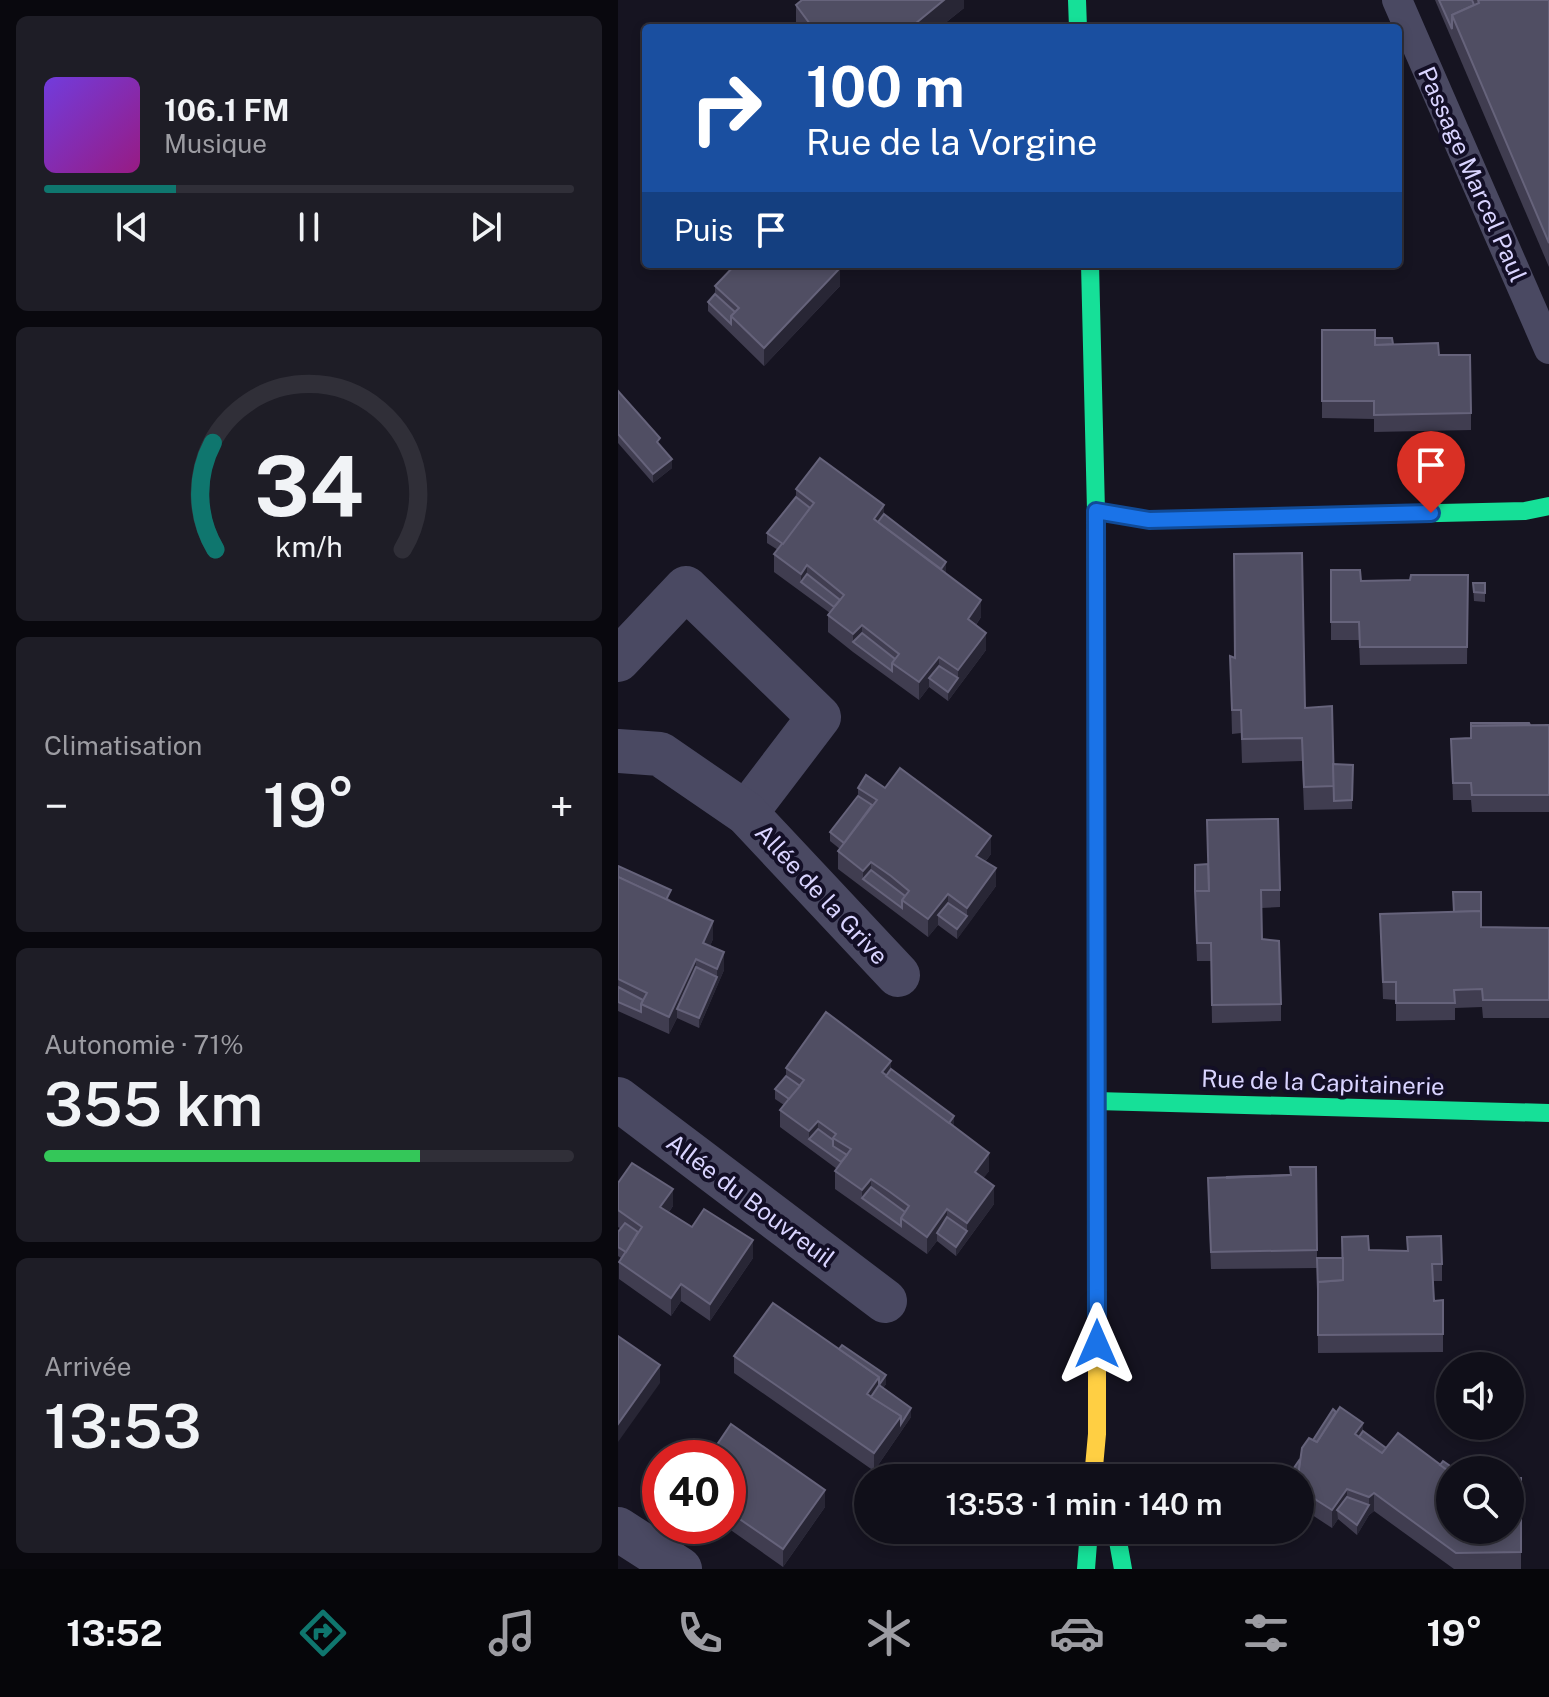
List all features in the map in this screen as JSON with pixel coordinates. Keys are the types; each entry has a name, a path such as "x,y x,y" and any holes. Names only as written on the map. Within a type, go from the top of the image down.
{"street":[{"path":"1077,0 1078,24"},
{"path":"1090,268 1096,511 1097,1434 1094,1464"},
{"path":"1096,511 1149,520 1525,511 1549,506"},
{"name":"Allée de la Grive","path":"618,660 686,588 819,717 746,813"},
{"name":"Allée de la Grive","path":"618,751 660,754 746,813 898,975"},
{"name":"Allée du Bouvreuil","path":"618,1099 885,1301"},
{"name":"Rue de la Capitainerie","path":"1096,1101 1549,1113"},
{"path":"1097,1434 1103,1464"},
{"path":"618,1529 680,1569"},
{"path":"1086,1569 1088,1544"},
{"path":"1119,1544 1123,1569"}],"lane":[{"name":"Passage Marcel Paul","path":"1397,0 1549,349"}],"building":[{"path":"802,0 944,0 915,24 810,24 796,5"},
{"path":"1439,0 1472,0 1474,5 1452,15 1452,29"},
{"path":"1478,0 1549,0 1549,243 1452,15 1479,3"},
{"path":"732,268 840,268 764,348 731,316 739,308 715,286"},
{"path":"715,294 735,312 731,316 731,324 708,302"},
{"path":"1322,330 1375,330 1375,345 1438,343 1439,355 1470,355 1471,413 1374,415 1374,401 1322,401"},
{"path":"1375,338 1392,338 1393,344 1375,345"},
{"path":"618,391 660,438 657,442 672,459 653,474 618,434"},
{"path":"820,458 884,505 874,519 981,600 968,619 986,633 958,670 939,657 919,682 892,663 899,654 862,625 853,634 828,615 844,595 807,565 801,574 774,554 814,503 796,489"},
{"path":"796,497 810,508 783,544 767,533"},
{"path":"884,514 946,562 941,569 878,522"},
{"path":"1302,553 1305,708 1332,706 1334,786 1304,787 1302,738 1242,739 1241,710 1232,710 1230,656 1235,658 1234,554"},
{"path":"1331,570 1360,570 1361,581 1410,580 1411,575 1468,575 1467,647 1360,647 1359,622 1331,622"},
{"path":"807,574 840,600 834,607 801,582"},
{"path":"1473,583 1485,583 1485,593 1474,592"},
{"path":"862,633 895,659 892,671 853,642"},
{"path":"939,666 958,678 948,692 929,678"},
{"path":"1471,723 1529,723 1530,725 1471,726"},
{"path":"1549,725 1549,795 1472,795 1471,783 1453,783 1451,739 1471,738 1471,726"},
{"path":"1333,764 1353,765 1352,800 1334,801"},
{"path":"900,768 991,836 976,856 996,868 967,908 948,894 928,919 902,900 909,891 891,876 871,862 863,871 838,851 877,800 858,788 866,775 885,788"},
{"path":"858,796 872,805 844,843 830,832"},
{"path":"1278,819 1280,890 1261,890 1262,939 1279,941 1281,1004 1212,1005 1211,943 1197,943 1195,891 1209,891 1207,820"},
{"path":"1208,864 1209,891 1195,891 1195,865"},
{"path":"618,866 671,890 666,900 618,877"},
{"path":"871,870 905,896 902,908 863,879"},
{"path":"618,877 713,921 703,943 724,952 717,969 696,959 669,1017 641,1004 647,993 618,979"},
{"path":"1453,892 1481,892 1481,911 1454,912"},
{"path":"948,903 967,916 957,929 938,915"},
{"path":"1481,911 1481,927 1549,928 1549,1000 1483,1000 1482,989 1454,990 1455,1003 1396,1003 1396,982 1383,982 1380,914"},
{"path":"696,967 717,977 699,1018 677,1009"},
{"path":"618,987 643,1000 641,1012 618,1002"},
{"path":"826,1012 891,1061 882,1072 989,1153 975,1172 994,1186 967,1223 947,1209 927,1237 901,1218 909,1206 890,1192 871,1179 862,1190 835,1171 851,1149 833,1138 836,1134 818,1121 809,1131 780,1110 804,1080 786,1068"},
{"path":"891,1069 954,1116 949,1123 886,1076"},
{"path":"786,1076 800,1086 789,1099 775,1089"},
{"path":"818,1129 833,1140 833,1146 847,1155 841,1162 809,1139"},
{"path":"632,1163 673,1189 660,1207 692,1227 704,1209 753,1240 710,1304 681,1284 671,1298 619,1262 642,1227 618,1210 618,1183"},
{"path":"1290,1167 1316,1167 1317,1250 1211,1252 1208,1178 1291,1175"},
{"path":"871,1187 905,1212 901,1226 862,1198"},
{"path":"947,1217 967,1231 956,1247 937,1233"},
{"path":"625,1223 638,1232 626,1252 618,1247 618,1232"},
{"path":"1368,1236 1369,1250 1408,1251 1407,1237 1441,1236 1442,1264 1432,1264 1434,1301 1443,1300 1443,1334 1318,1335 1318,1282 1343,1280 1342,1237"},
{"path":"1317,1258 1343,1258 1343,1280 1318,1282 1318,1290"},
{"path":"773,1303 879,1377 867,1394 901,1416 874,1453 734,1356"},
{"path":"618,1336 660,1365 618,1424"},
{"path":"842,1345 886,1375 879,1385 879,1377 839,1349"},
{"path":"879,1385 911,1408 901,1424 901,1416 871,1397"},
{"path":"1340,1407 1363,1423 1355,1434 1382,1453 1398,1433 1436,1462 1436,1538 1374,1493 1369,1497 1347,1489 1332,1510 1314,1498 1314,1464 1300,1464 1302,1448 1309,1438 1317,1442"},
{"path":"1333,1409 1336,1412 1317,1442 1313,1440"},
{"path":"731,1424 825,1490 783,1549 746,1523 746,1440 720,1440"},
{"path":"1363,1431 1386,1448 1382,1453 1359,1437"},
{"path":"1347,1497 1369,1505 1357,1525 1337,1510"},
{"path":"1444,1544 1521,1544 1521,1552 1456,1553"}],"traffic: fast":[{"path":"1077,0 1078,24"},
{"path":"1090,268 1096,511 1097,1325"},
{"path":"1096,511 1149,520 1525,511 1549,506"},
{"path":"1096,1101 1549,1113"},
{"path":"1086,1569 1088,1544"},
{"path":"1119,1544 1123,1569"}],"traffic: slow":[{"path":"1094,1464 1097,1325"}],"route":[{"path":"1097,1344 1096,511 1149,520 1431,513"}]}
